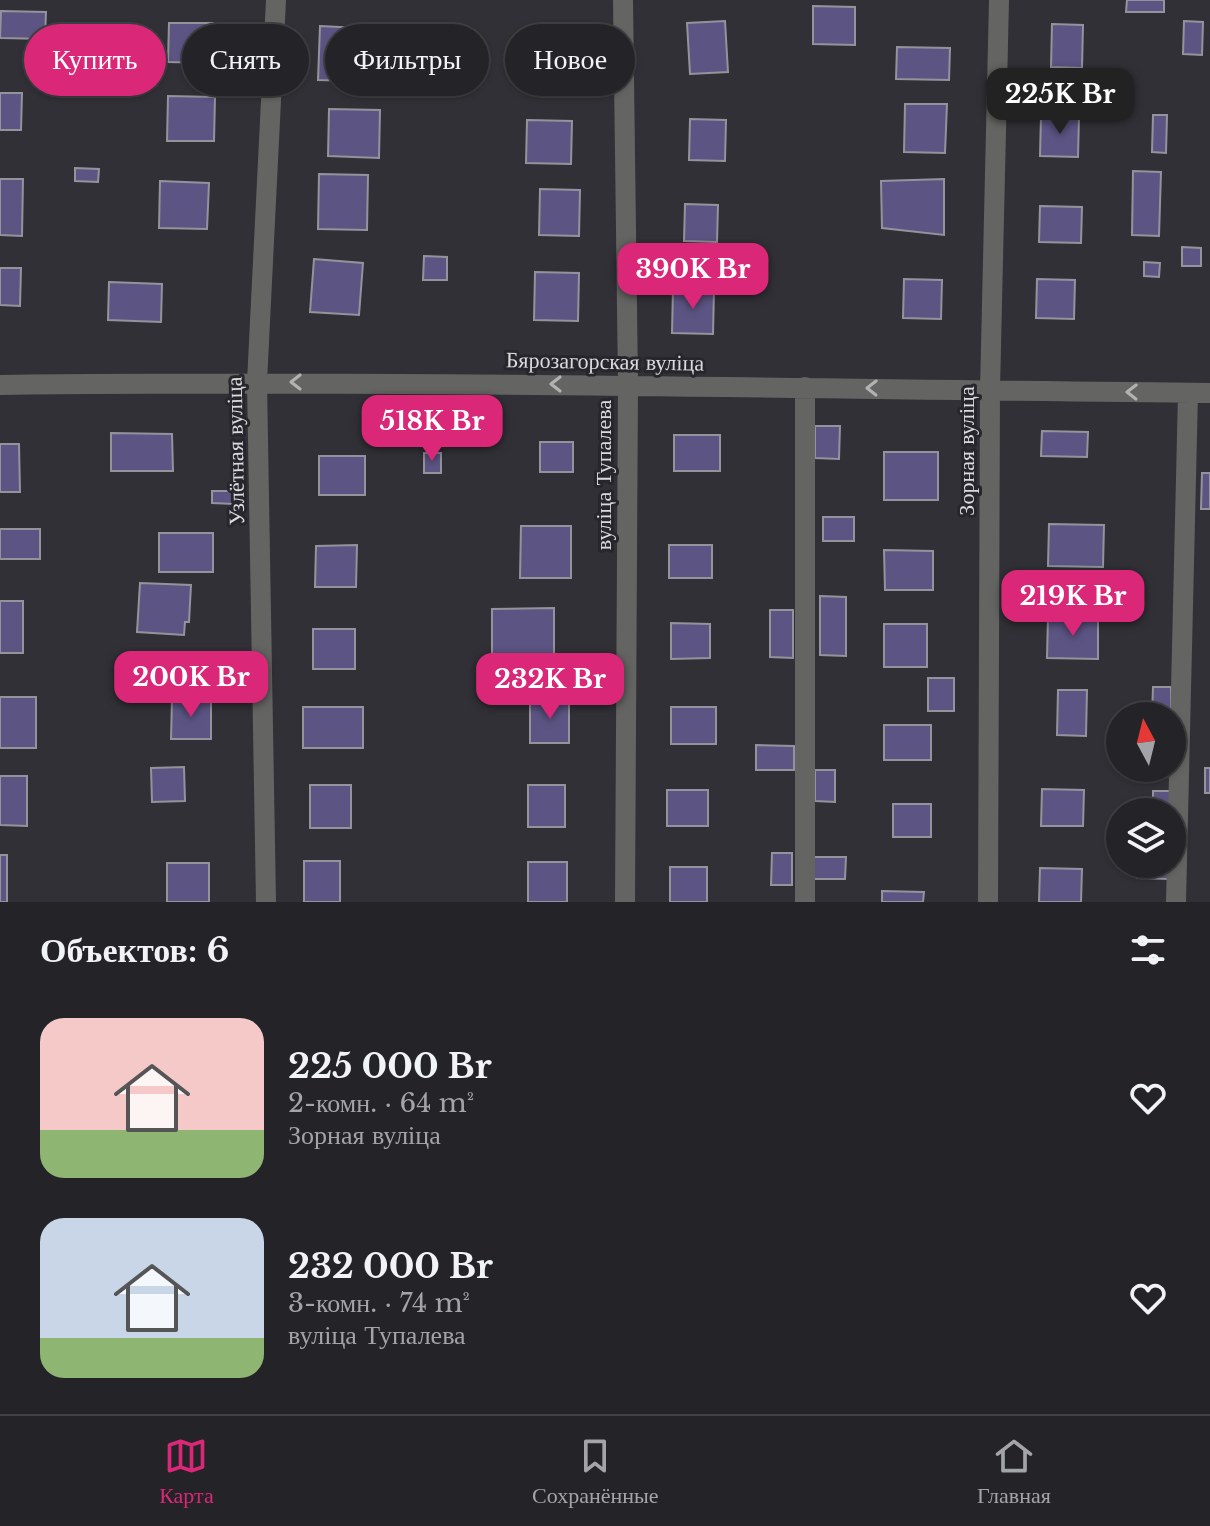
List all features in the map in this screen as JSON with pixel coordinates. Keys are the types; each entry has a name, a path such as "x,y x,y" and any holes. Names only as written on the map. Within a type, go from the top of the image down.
{"street":[{"name":"Узлётная вуліца","path":"266,902 257,382 276,0"},
{"name":"вуліца Тупалева","path":"623,0 628,384 625,902"},
{"name":"Зорная вуліца","path":"988,902 990,390 999,0"},
{"name":"Бярозагорская вуліца","path":"0,385 257,382 628,384 1210,393"},
{"path":"805,387 805,902"},
{"path":"1176,902 1188,393"}],"building":[{"path":"1127,0 1164,0 1164,12 1126,12"},
{"path":"813,6 855,7 855,45 813,44"},
{"path":"1,11 46,12 46,24 24,24 24,39 0,38"},
{"path":"725,21 728,72 690,74 687,23"},
{"path":"1184,21 1203,22 1202,55 1183,54"},
{"path":"169,23 213,23 182,24 182,62 168,62"},
{"path":"1052,24 1083,25 1082,68 1051,67"},
{"path":"320,26 325,26 325,80 318,80"},
{"path":"897,47 950,48 949,80 896,79"},
{"path":"0,93 22,93 21,130 0,130"},
{"path":"168,96 215,97 214,141 167,141"},
{"path":"905,104 947,104 945,153 904,152"},
{"path":"329,109 380,110 379,158 328,156"},
{"path":"1153,115 1167,115 1166,153 1152,152"},
{"path":"1041,116 1079,117 1078,157 1040,156"},
{"path":"690,119 726,120 725,161 689,160"},
{"path":"527,120 572,121 571,164 526,163"},
{"path":"75,168 99,169 98,182 75,181"},
{"path":"1133,171 1161,172 1159,236 1132,235"},
{"path":"319,174 368,175 367,230 318,229"},
{"path":"0,179 23,179 22,236 0,235"},
{"path":"944,179 944,235 882,228 881,181"},
{"path":"160,181 209,183 207,229 159,228"},
{"path":"540,189 580,190 579,236 539,235"},
{"path":"685,204 718,205 717,242 684,241"},
{"path":"1040,206 1082,207 1081,243 1039,242"},
{"path":"1182,247 1201,248 1201,266 1182,266"},
{"path":"424,256 447,257 447,280 423,280"},
{"path":"314,259 363,263 359,315 310,312"},
{"path":"1144,262 1160,263 1159,277 1144,276"},
{"path":"0,268 21,268 20,306 0,305"},
{"path":"535,272 579,273 578,321 534,320"},
{"path":"904,279 942,280 941,319 903,318"},
{"path":"1037,279 1075,280 1074,319 1036,318"},
{"path":"109,282 162,284 161,322 108,320"},
{"path":"673,288 714,289 713,334 672,333"},
{"path":"815,426 840,426 839,459 815,458"},
{"path":"1042,431 1088,432 1087,457 1041,456"},
{"path":"111,433 172,434 173,471 111,471"},
{"path":"674,435 720,435 720,471 674,471"},
{"path":"540,442 573,442 573,472 540,472"},
{"path":"0,444 19,444 20,492 0,492"},
{"path":"884,452 938,452 938,500 884,500"},
{"path":"424,453 441,453 441,473 424,473"},
{"path":"319,456 365,456 365,495 319,495"},
{"path":"1202,473 1210,473 1210,509 1201,509"},
{"path":"212,491 234,491 234,504 212,503"},
{"path":"823,517 854,517 854,541 823,541"},
{"path":"1049,524 1104,525 1103,567 1048,566"},
{"path":"521,526 571,526 571,578 520,578"},
{"path":"0,529 40,529 40,559 0,559"},
{"path":"159,533 213,533 213,572 159,572"},
{"path":"357,545 356,587 315,587 316,546"},
{"path":"669,545 712,545 712,578 669,578"},
{"path":"884,550 933,551 933,590 885,590"},
{"path":"140,583 191,585 189,622 185,622 184,635 137,632"},
{"path":"820,596 846,597 846,656 820,655"},
{"path":"0,601 23,601 23,653 0,653"},
{"path":"554,608 554,662 492,662 492,609"},
{"path":"770,610 793,610 793,658 770,657"},
{"path":"1048,616 1098,617 1098,659 1047,658"},
{"path":"671,623 710,624 710,658 671,659"},
{"path":"884,624 927,624 927,667 884,667"},
{"path":"313,629 355,629 355,669 313,669"},
{"path":"928,678 954,678 954,711 928,711"},
{"path":"1153,687 1171,687 1171,702 1152,702"},
{"path":"1058,690 1087,690 1086,736 1057,735"},
{"path":"0,697 36,697 36,748 0,748"},
{"path":"172,699 211,699 211,739 171,739"},
{"path":"530,699 569,699 569,743 530,743"},
{"path":"303,707 363,707 363,748 303,748"},
{"path":"671,707 716,707 716,744 671,744"},
{"path":"884,725 931,725 931,760 884,760"},
{"path":"756,745 794,746 794,770 756,770"},
{"path":"184,767 185,801 152,802 151,768"},
{"path":"1205,768 1210,768 1210,793 1205,793"},
{"path":"815,770 835,770 835,802 815,801"},
{"path":"0,776 27,776 27,826 0,825"},
{"path":"310,785 351,785 351,828 310,828"},
{"path":"528,785 565,785 565,827 528,827"},
{"path":"1042,789 1084,790 1083,826 1041,826"},
{"path":"667,790 708,790 708,826 667,826"},
{"path":"1153,791 1173,791 1173,798 1153,798"},
{"path":"893,804 931,804 931,837 893,837"},
{"path":"772,853 792,853 792,885 771,885"},
{"path":"0,855 7,855 7,902 0,902"},
{"path":"813,857 846,857 845,879 813,879"},
{"path":"304,861 340,861 340,902 304,902"},
{"path":"528,862 567,862 567,902 528,902"},
{"path":"167,863 209,863 209,902 167,902"},
{"path":"670,867 707,867 707,902 670,902"},
{"path":"1040,868 1082,869 1081,902 1039,902"},
{"path":"882,891 924,892 923,902 882,902"}]}
